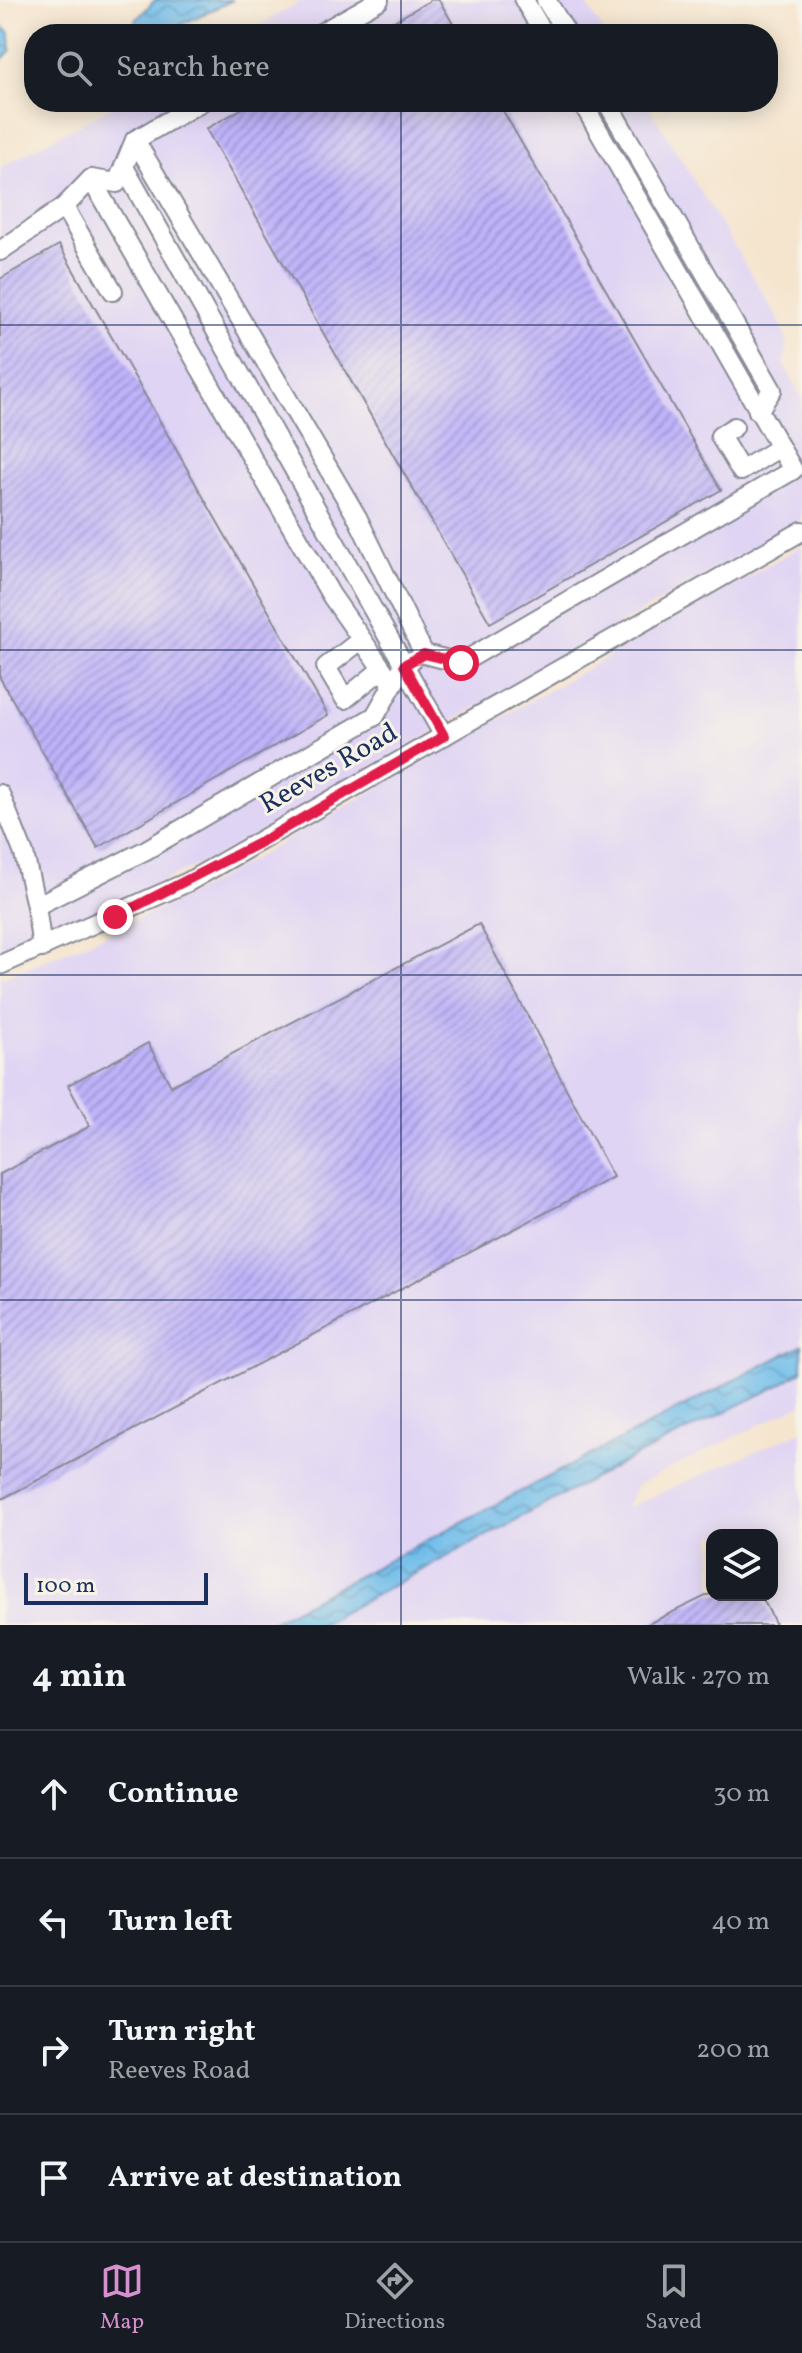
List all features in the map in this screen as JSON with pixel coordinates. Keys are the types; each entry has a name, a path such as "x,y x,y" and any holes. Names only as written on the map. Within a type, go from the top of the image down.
{"street":[{"path":"337,24 379,0"},
{"path":"524,0 538,24"},
{"path":"546,0 561,24"},
{"path":"91,179 117,183 135,140 184,112"},
{"path":"361,640 326,667 345,699 424,654 461,663 798,477 588,112"},
{"path":"613,112 772,390 758,411"},
{"path":"135,140 357,517 424,654"},
{"path":"125,169 444,736"},
{"path":"0,251 64,207 91,179"},
{"path":"91,179 323,581 387,676"},
{"path":"64,207 113,291"},
{"path":"734,427 720,436 741,471 780,447"},
{"name":"Reeves Road","path":"0,965 188,882 802,531"},
{"path":"36,906 146,850 375,716 387,676"},
{"path":"0,794 24,854 42,948"}],"shaded area":[{"path":"304,0 584,0 599,24 262,24"},
{"path":"102,112 652,112 778,318 787,341 784,365 802,398 802,519 225,852 0,957 0,168"},
{"path":"802,546 802,1404 637,1485 626,1508 802,1431 802,1625 0,1625 0,979 103,936 201,889"}],"water":[{"path":"155,0 233,0 182,24 135,24"},
{"path":"0,24 10,34 11,50 0,62"},
{"path":"802,1345 802,1371 780,1385 632,1458 319,1625 264,1625"}],"building":[{"path":"431,0 439,0 453,24 389,24"},
{"path":"236,112 504,112 721,490 490,623 206,129"},
{"path":"59,245 328,715 98,848 0,678 0,279"},
{"path":"479,924 613,1177 0,1500 0,1174 90,1126 68,1085 148,1043 171,1086"},
{"path":"706,1596 706,1601 764,1601 776,1625 646,1625"}],"route":[{"path":"115,917 261,842 444,736 404,665 424,654 461,663"}]}
